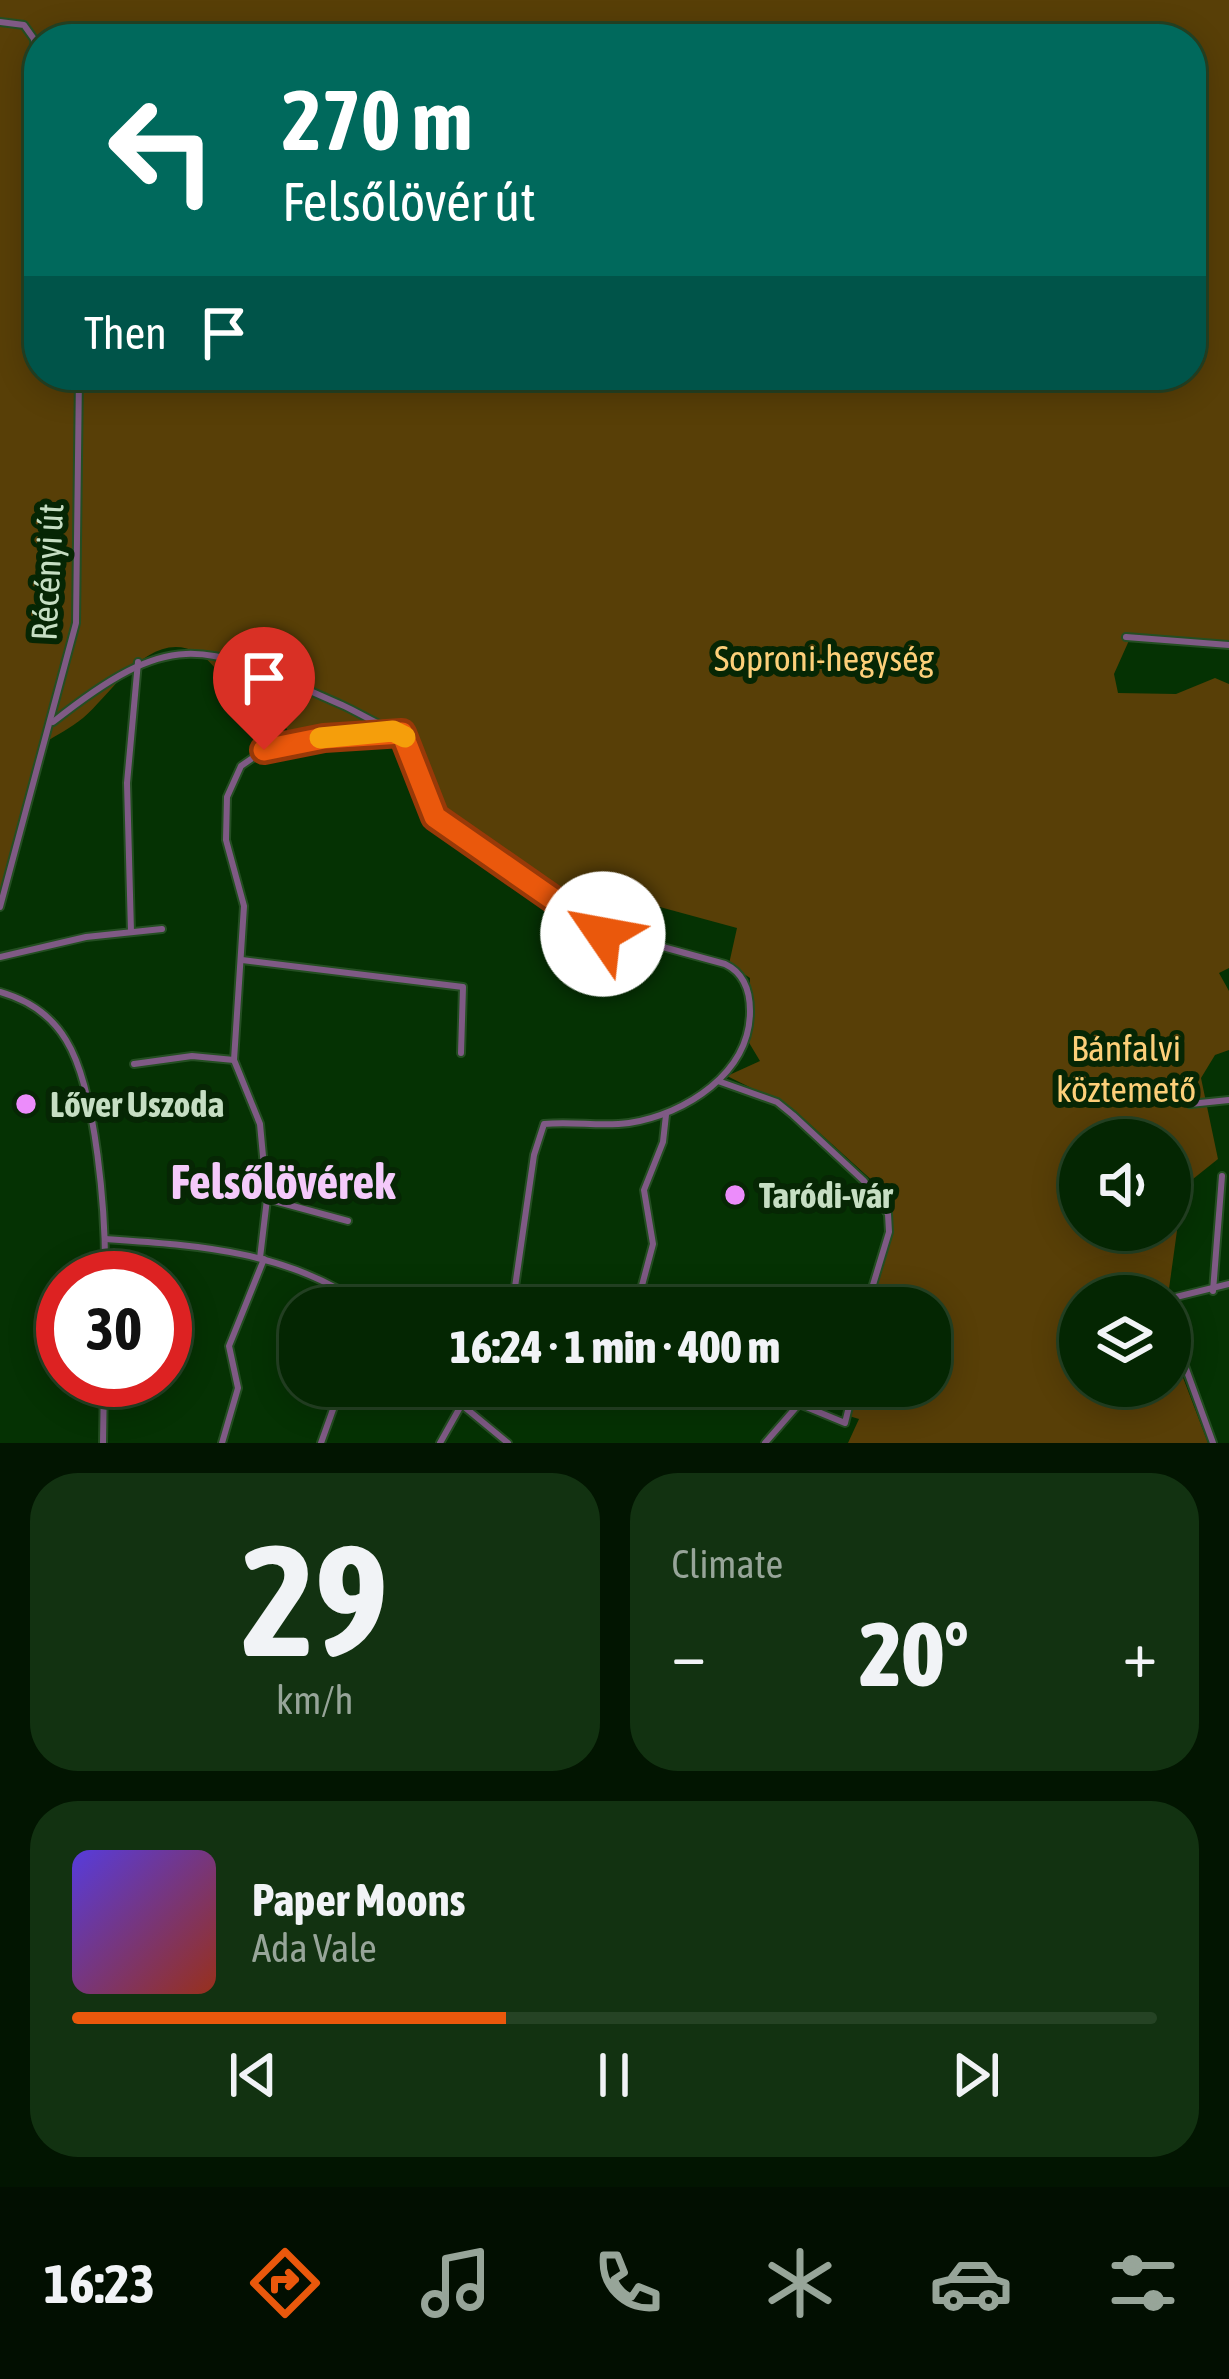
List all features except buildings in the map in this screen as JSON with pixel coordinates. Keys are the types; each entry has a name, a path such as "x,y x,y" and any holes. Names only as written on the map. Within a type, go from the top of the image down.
{"street":[{"name":"Récényi út","path":"0,907 76,623 79,390"},
{"path":"1126,637 1229,646"},
{"path":"52,722 138,662 163,653 204,653 284,680 405,736 435,817 586,926 734,968 750,999 748,1037 718,1081 666,1115 627,1124 544,1124 534,1155 515,1287"},
{"path":"131,932 127,783 138,662"},
{"path":"222,1443 238,1388 229,1346 262,1259 267,1199 260,1124 234,1060 244,894 224,828 227,797 241,766 253,754 283,745 393,731"},
{"path":"0,956 162,928"},
{"path":"242,960 463,987 461,1053"},
{"path":"0,992 43,1012 75,1056 106,1251"},
{"path":"134,1064 192,1056 234,1060"},
{"path":"718,1081 777,1102 886,1208 890,1232 873,1287"},
{"path":"1190,1104 1229,1100"},
{"path":"642,1287 653,1244 644,1190 663,1142 666,1115"},
{"path":"1213,1292 1222,1176"},
{"path":"267,1199 348,1221"},
{"path":"106,1240 174,1242 262,1259 330,1287"},
{"path":"1213,1443 1181,1355 1172,1298 1213,1292 1229,1284"},
{"path":"103,1443 104,1407"},
{"path":"321,1443 334,1407"},
{"path":"440,1443 458,1407"},
{"path":"462,1407 508,1443"},
{"path":"765,1443 797,1407"},
{"path":"807,1407 845,1423 849,1407"}],"green space":[{"name":"Soproni-hegység","path":"0,0 1229,0 1229,642 1131,636 1114,674 1118,693 1176,694 1215,678 1229,684 1229,968 1219,973 1229,991 1229,1050 1215,1055 1201,1078 1218,1159 1191,1181 1191,1119 1059,1119 1059,1251 1174,1251 1171,1275 1059,1275 1059,1407 1191,1407 1191,1398 1208,1443 848,1443 859,1419 849,1416 850,1407 951,1407 951,1287 872,1287 889,1231 886,1193 792,1108 727,1076 760,1061 748,1041 750,978 729,964 737,928 601,891 589,922 440,822 401,733 371,729 291,737 270,698 239,705 204,657 181,647 164,649 134,666 83,718 43,744 0,894"}],"slow traffic":[{"path":"320,738 393,731 405,737"}],"place":[{"name":"Lőver Uszoda","path":"26,1104"},
{"name":"Taródi-vár","path":"735,1195"}],"district":[{"name":"Felsőlövérek","path":"283,1182"}],"route":[{"path":"264,750 324,738 402,733 435,817 603,934"}],"park label":[{"name":"Bánfalvi köztemető","path":"1126,1068"}]}
